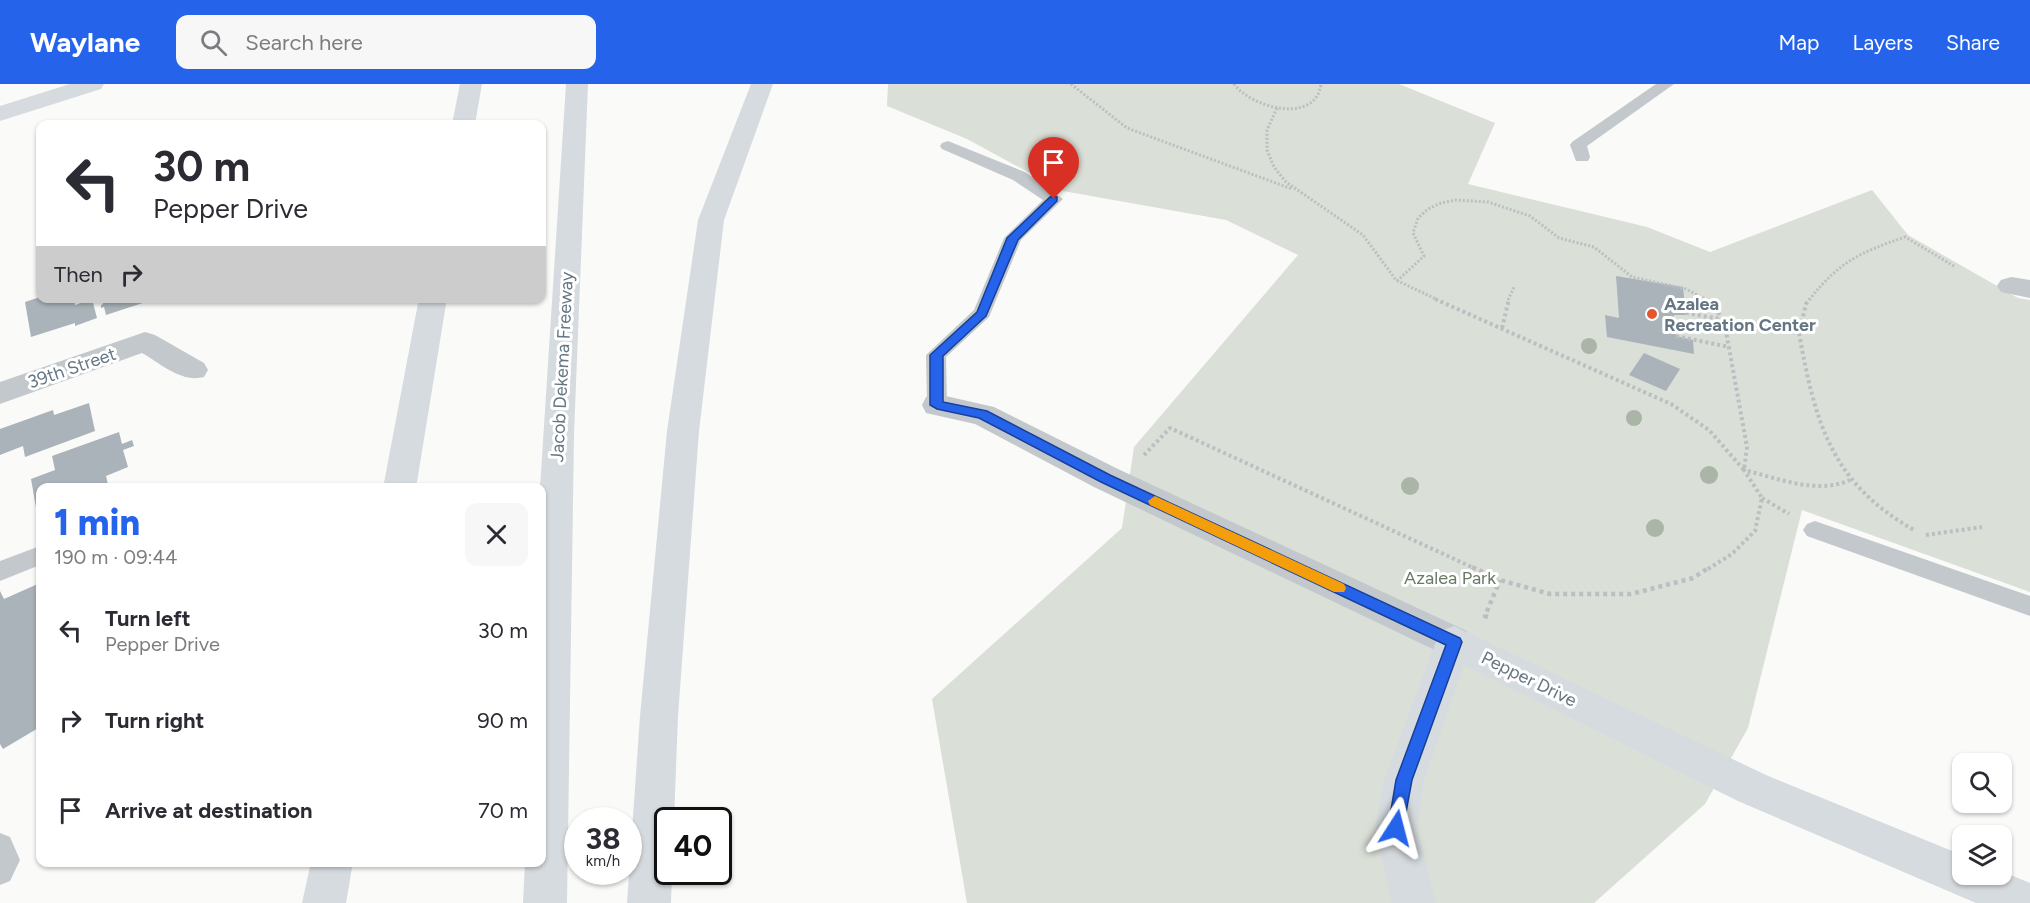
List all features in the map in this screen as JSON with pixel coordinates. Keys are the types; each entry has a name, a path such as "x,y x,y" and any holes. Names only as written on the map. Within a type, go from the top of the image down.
{"main road":[{"path":"0,114 93,84"},
{"path":"465,120 471,84"},
{"name":"Jacob Dekema Freeway","path":"545,903 558,435 577,84"},
{"path":"649,903 658,716 683,431 711,220 762,84"},
{"path":"400,483 432,303"},
{"path":"1414,903 1396,828 1404,780 1454,642"},
{"name":"Pepper Drive","path":"1454,642 1752,789 2027,903"},
{"path":"324,903 331,867"}],"street":[{"name":"39th Street","path":"0,393 145,342 193,370"},
{"name":"Pepper Drive","path":"937,405 983,415 1106,478 1454,642"}],"lane":[{"path":"1582,157 1578,145 1666,84"},
{"path":"937,405 936,355 982,313 1013,238 1054,199 1019,176 948,146"},
{"path":"1815,530 2030,606"},
{"path":"0,572 36,557"},
{"path":"0,847 6,860 0,871"}],"path":[{"path":"1071,84 1127,128 1299,191"},
{"path":"1234,84 1239,93 1248,100 1277,108 1296,107 1312,102 1319,97 1322,91 1321,84"},
{"path":"1144,455 1170,428 1500,580 1550,594 1631,594 1693,578 1732,554 1755,531 1762,498 1744,470 1709,430 1671,404 1397,281 1360,232 1281,178 1269,159 1265,132 1277,108"},
{"path":"1397,281 1424,256 1416,243 1413,231 1416,220 1424,211 1454,201 1492,202 1530,216 1556,237 1596,248 1630,277 1691,289 1719,310 1723,320 1734,362 1747,447 1744,470"},
{"path":"1954,266 1905,237 1864,251 1829,275 1823,282 1806,304 1799,333 1807,385 1823,433 1850,480 1890,519 1926,535 1982,527"},
{"path":"1502,328 1506,318 1505,307 1514,287"},
{"path":"1686,313 1799,333"},
{"path":"1676,336 1729,347"},
{"path":"1744,470 1804,484 1842,486 1850,480"},
{"path":"1494,621 1485,616 1500,580"}],"green space":[{"name":"Azalea Park","path":"888,84 1399,84 1495,123 1468,184 1647,227 1710,252 1872,190 1908,235 2018,298 2030,300 2030,592 1802,510 1748,728 1705,804 1594,903 967,903 932,699 1122,528 1134,447 1298,255 1226,220 1063,191 967,139 887,106"}],"building":[{"name":"Azalea Recreation Center","path":"1616,276 1683,287 1686,315 1674,315 1676,336 1693,340 1694,354 1607,337 1605,315 1619,318"},
{"path":"36,298 36,303 75,303 75,305 93,303 97,318 31,337 25,302"},
{"path":"143,303 106,315 104,307 101,308 103,304"},
{"path":"1644,353 1680,369 1666,391 1629,375"},
{"path":"89,403 95,431 25,457 23,446 0,455 0,429 53,410 54,415"},
{"path":"119,432 122,444 132,440 134,446 123,450 128,467 106,476 108,483 36,483 36,507 31,479 55,470 52,456"},
{"path":"36,585 36,729 3,749 0,744 0,591 4,599"}],"slow traffic":[{"path":"1155,501 1339,588"}],"place":[{"name":"Azalea Recreation Center","path":"1652,314"}],"route":[{"path":"1054,199 1013,238 982,313 936,355 937,405 983,415 1106,478 1454,642 1404,780 1396,828"}]}
